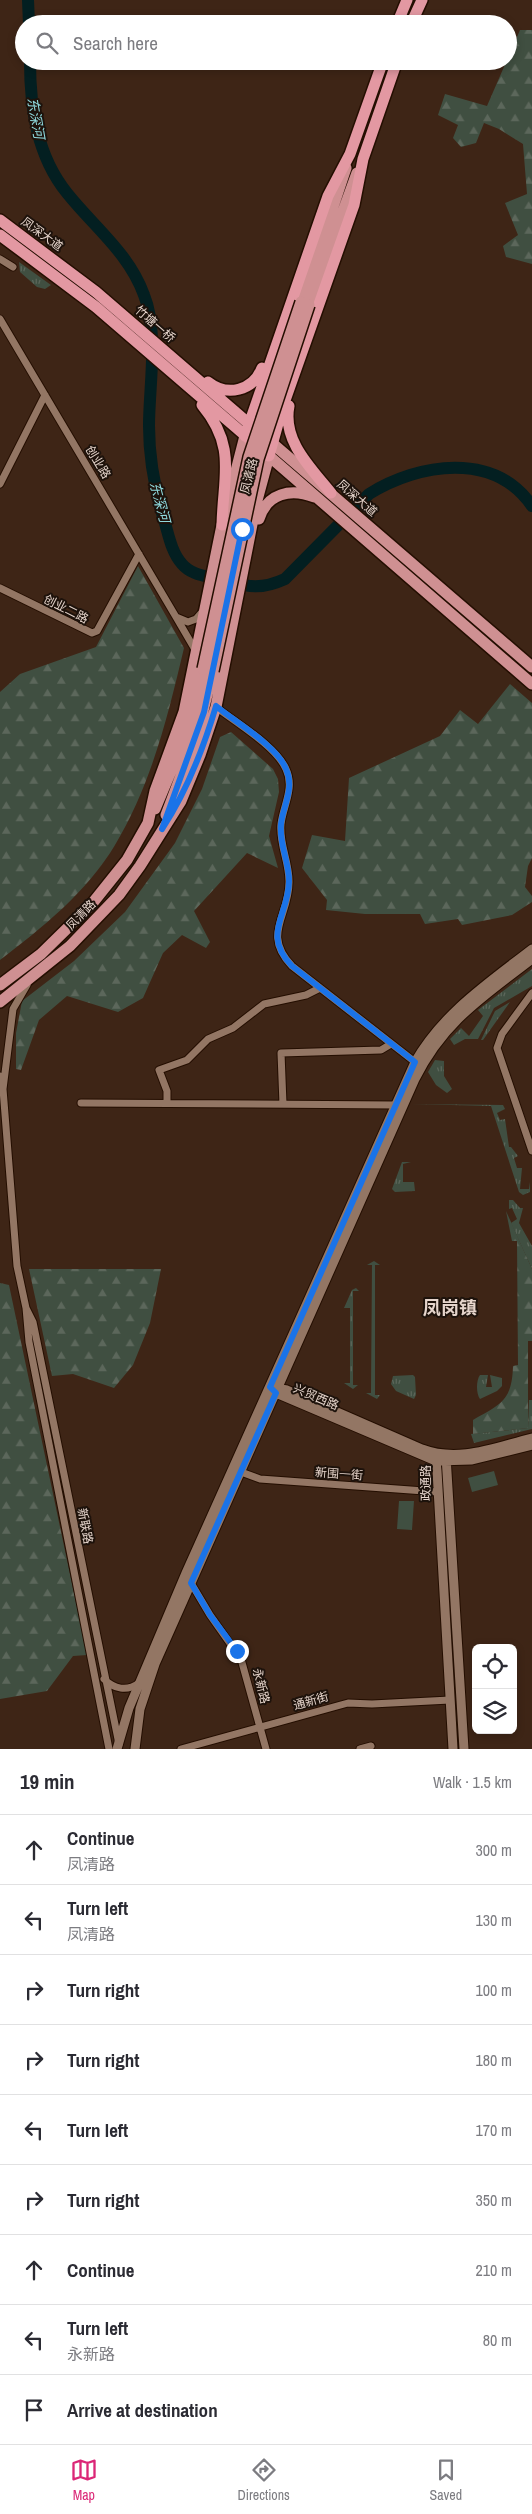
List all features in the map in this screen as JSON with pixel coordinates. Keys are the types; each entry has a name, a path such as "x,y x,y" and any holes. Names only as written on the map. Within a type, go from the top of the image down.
{"highway":[{"path":"401,15 407,0"},
{"path":"415,15 422,0"},
{"name":"凤清路","path":"246,436 328,196 350,154 380,70"},
{"name":"凤清路","path":"269,456 296,369 354,205 363,159 394,70"},
{"name":"凤深大道","path":"0,220 115,307"},
{"name":"凤深大道","path":"0,235 76,291 177,378"},
{"name":"竹塘一桥","path":"115,307 180,364"},
{"path":"180,364 195,371 220,388 235,390 248,387 260,374 274,337 286,317"},
{"name":"凤深大道","path":"180,364 272,443"},
{"path":"296,369 295,384 288,409 288,427 297,449 331,493"},
{"path":"177,378 269,456"},
{"path":"177,378 210,416 223,445 227,473 222,525"}],"main road":[{"name":"凤清路","path":"162,829 198,731 208,670 258,459 350,154"},
{"name":"凤清路","path":"305,304 363,159"},
{"name":"凤清路","path":"148,823 155,791 184,712 222,525 246,436"},
{"name":"凤深大道","path":"272,443 532,667"},
{"name":"凤清路","path":"0,1002 32,978 75,941 119,895 147,856 181,801 216,706 269,456"},
{"path":"269,456 532,684"},
{"path":"252,531 264,507 278,495 298,493 321,501"},
{"name":"凤清路","path":"0,986 40,954 91,905 127,860 163,794 187,733 208,670"}],"street":[{"path":"0,258 13,267"},
{"name":"创业路","path":"0,319 197,653"},
{"path":"0,484 45,395"},
{"name":"创业二路","path":"0,588 92,633 97,631 139,554"},
{"path":"176,617 184,622 192,621 200,616 206,606"},
{"path":"216,706 277,755 287,770 290,787 281,832 289,882 278,927 277,939 280,952 320,988 415,1062"},
{"path":"134,1749 137,1720 144,1696 415,1062 432,1035 453,1012 532,949"},
{"path":"118,1747 139,1683 428,1054 462,1014 532,959"},
{"name":"新联路","path":"2,1089 13,1009 20,994 32,978"},
{"path":"167,1103 167,1091 159,1070 187,1060 208,1039 233,1028 264,1004 306,995 320,988"},
{"path":"532,993 502,1034 497,1048 532,1151"},
{"path":"283,1104 281,1053 381,1050 391,1044"},
{"name":"新联路","path":"0,1076 17,1266 26,1308 29,1342 109,1749"},
{"path":"80,1103 395,1105"},
{"name":"新联路","path":"26,1308 33,1322 118,1747"},
{"name":"兴贸西路","path":"275,1389 447,1459 472,1460 532,1445"},
{"name":"兴贸西路","path":"275,1389 436,1461"},
{"name":"兴贸西路","path":"447,1459 532,1438"},
{"name":"政通路","path":"453,1749 436,1461 447,1459 464,1749"},
{"name":"新围一街","path":"241,1472 260,1479 438,1492"},
{"name":"永新路","path":"191,1583 210,1615 242,1659 266,1749"},
{"path":"104,1679 112,1686 121,1688 131,1688 139,1683"},
{"name":"通新街","path":"182,1749 348,1703 372,1704 450,1700"},
{"path":"360,1749 371,1746"}],"green space":[{"path":"520,30 532,30 532,264 506,257 503,246 518,235 505,203 527,194 523,144 499,129 484,123 476,143 461,147 453,138 458,125 438,115 445,94 487,106 503,70 517,70 517,37"},
{"path":"19,262 51,285 45,289 37,287 20,272"},
{"path":"138,566 184,648 172,699 157,749 128,822 104,862 63,908 0,960 0,692 20,674 96,647"},
{"path":"510,684 532,703 532,858 528,866 525,887 532,896 532,902 512,915 462,925 458,919 425,924 420,914 365,914 326,910 327,900 302,868 312,835 345,841 349,778 440,736 460,710 478,724"},
{"path":"231,732 273,769 278,779 279,792 269,836 278,868 247,853 194,911 210,942 206,948 182,935 163,953 143,998 118,1012 67,996 39,1020 21,1070 16,1069 16,1033 22,1001 74,961 125,912 175,843 202,789 220,737"},
{"path":"532,969 532,986 494,1008 478,1039 465,1039 454,1045 450,1039 461,1028 469,1036 483,1016 478,1010"},
{"path":"510,1002 483,1040 481,1040 495,1011"},
{"path":"435,1060 444,1061 444,1076 452,1089 447,1093 436,1085 428,1072"},
{"path":"412,1104 503,1105 505,1109 497,1113 500,1120 505,1119 509,1147 518,1156 514,1158 517,1168 522,1168 520,1189 529,1189 530,1182 530,1192 523,1195 519,1192 491,1106"},
{"path":"402,1162 411,1162 403,1164 403,1182 414,1182 415,1191 395,1192 392,1189"},
{"path":"509,1200 513,1200 520,1208 523,1208 519,1223 532,1246 532,1269 511,1223 517,1219 512,1208 509,1209"},
{"path":"506,1211 532,1269 532,1341 528,1341 528,1428 473,1434 473,1420 491,1410 503,1400 510,1387 513,1366 518,1365 517,1241 512,1241"},
{"path":"374,1261 380,1265 375,1265 375,1395 380,1395 377,1399 366,1393 371,1393 372,1265 367,1265"},
{"path":"29,1269 161,1269 150,1323 133,1365 114,1388 73,1374 52,1376"},
{"path":"0,1283 9,1285 87,1655 73,1656 47,1691 0,1699"},
{"path":"356,1288 359,1291 353,1291 353,1385 358,1385 353,1389 344,1383 350,1383 350,1308 344,1308 352,1290"},
{"path":"413,1375 415,1377 416,1395 414,1399 396,1391 391,1384 393,1376"},
{"path":"480,1375 488,1375 486,1387 492,1387 490,1375 502,1378 502,1386 497,1391 480,1399 477,1387"},
{"path":"529,1400 532,1400 532,1429 474,1443 471,1434 528,1428"},
{"path":"494,1471 498,1485 472,1492 468,1478"},
{"path":"399,1501 414,1501 412,1530 397,1529"}],"waterway":[{"name":"东深河","path":"28,0 29,15"},
{"name":"东深河","path":"30,70 37,131 49,163 67,193 110,241 129,266 144,295 149,310 152,342 149,426 151,463 158,499 171,545 186,568 199,575 245,585 260,586 276,583 285,579 369,494 389,483 410,475 433,470 455,468 477,470 498,477 516,488 532,506"}],"district":[{"name":"凤岗镇","path":"450,1307"}],"route":[{"path":"237,1651 218,1627 191,1583 276,1393 270,1387 415,1062 292,966 280,952 277,939 278,927 289,882 281,832 282,819 290,787 289,775 277,755 216,706 200,755 181,801 162,829 204,712 242,529"}]}
